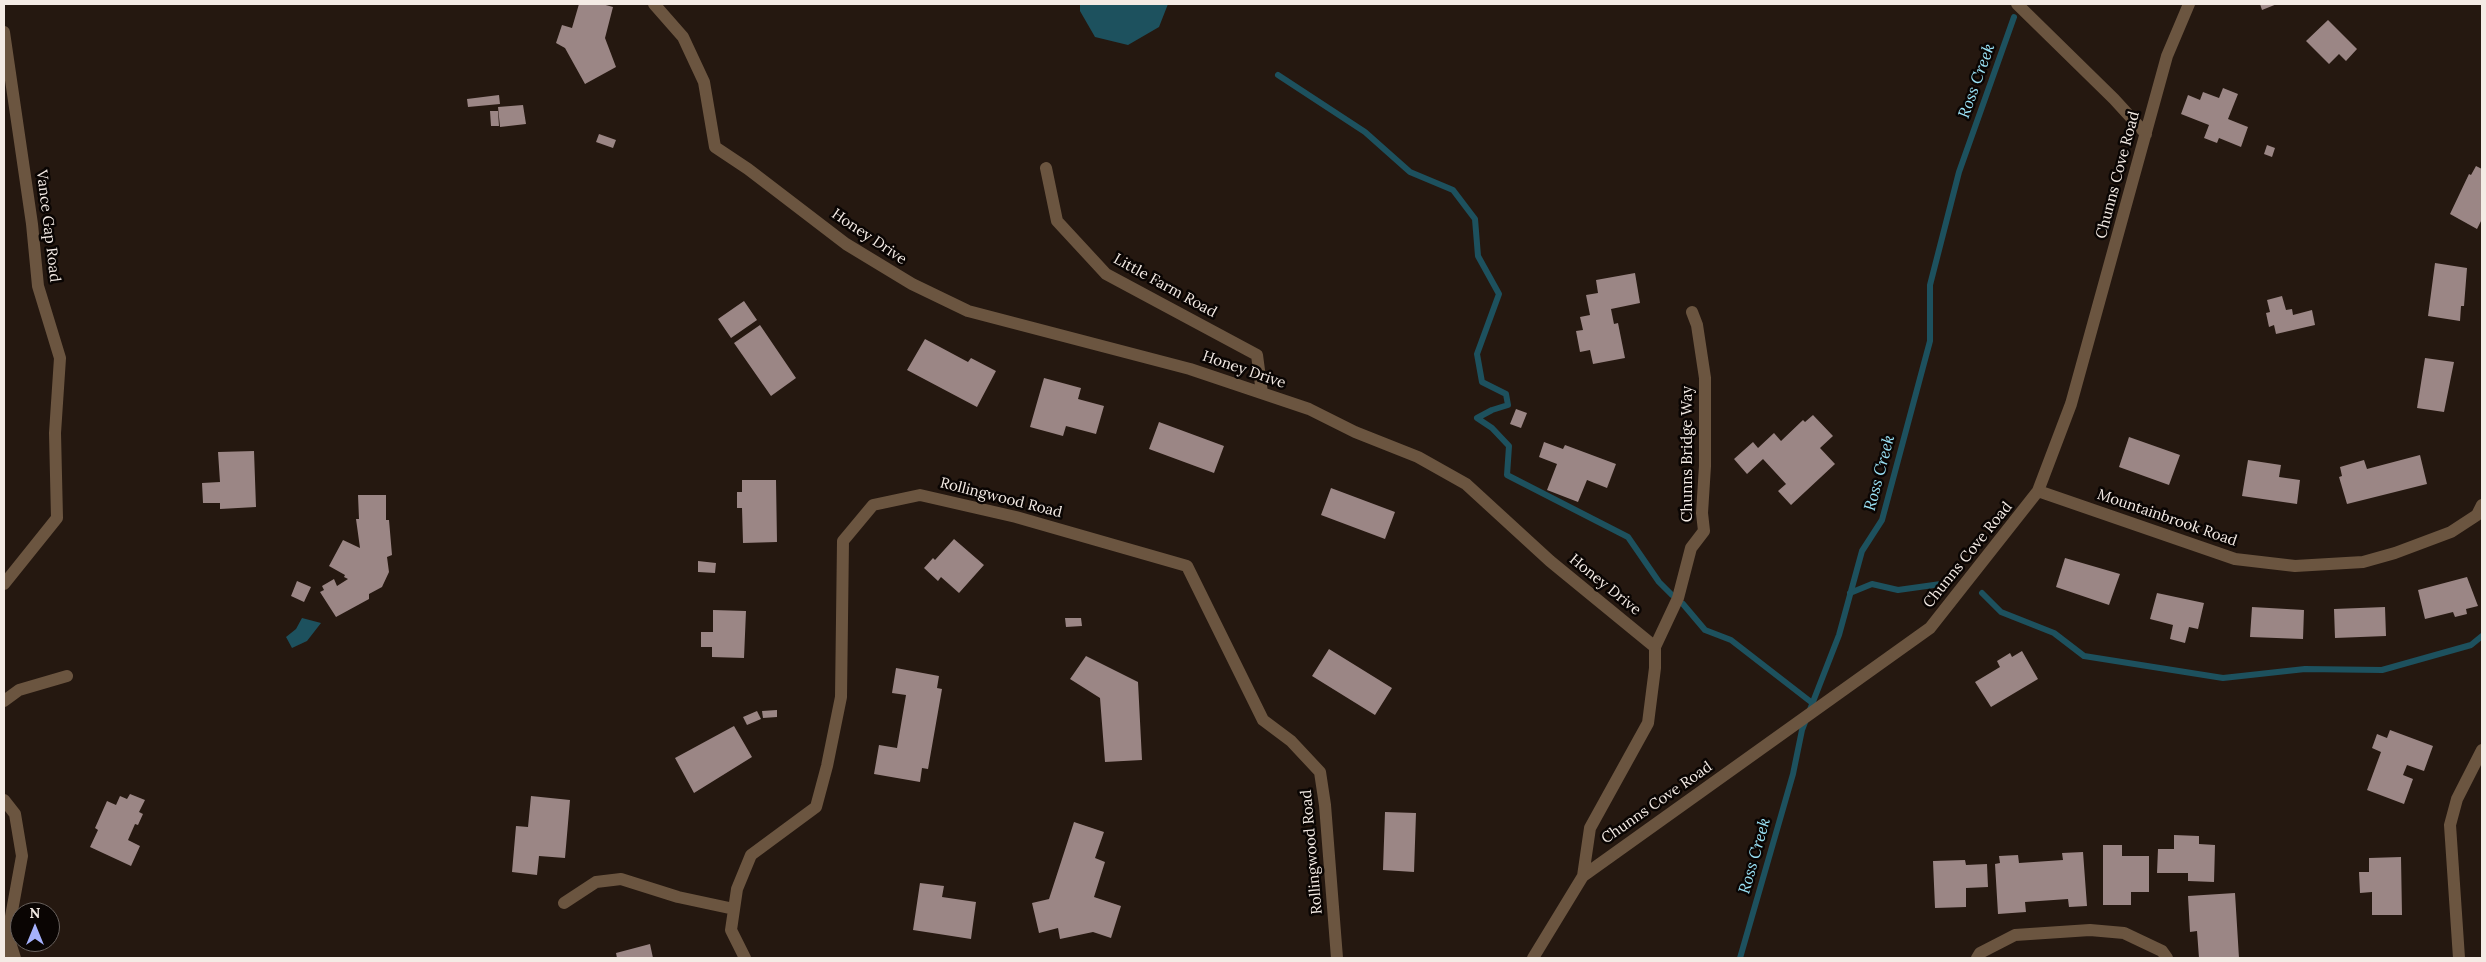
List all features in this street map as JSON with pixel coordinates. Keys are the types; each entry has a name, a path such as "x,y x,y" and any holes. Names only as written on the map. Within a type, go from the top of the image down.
{"street":[{"name":"Honey Drive","path":"654,4 683,37 704,82 716,147 748,169 846,244 912,284 968,311 1190,369 1309,409 1355,432 1418,457 1466,484 1550,561 1655,647"},
{"path":"2017,4 2101,86 2146,134"},
{"name":"Chunns Cove Road","path":"1533,958 1584,876 1930,628 2038,491 2072,404 2167,56 2189,4"},
{"name":"Vance Gap Road","path":"4,32 32,224 38,286 60,358 55,433 57,518 4,584"},
{"name":"Little Farm Road","path":"1046,168 1057,220 1106,274 1257,355 1262,393"},
{"name":"Chunns Bridge Way","path":"1655,647 1678,598 1691,548 1704,531 1702,513 1705,466 1704,378 1697,325 1692,312"},
{"name":"Mountainbrook Road","path":"2038,491 2234,559 2295,566 2364,562 2451,532 2481,513"},
{"name":"Rollingwood Road","path":"745,958 731,930 737,889 751,855 816,806 827,766 841,697 843,541 872,505 920,495 1016,517 1187,566 1263,720 1291,740 1320,772 1325,805 1337,958"},
{"path":"1584,876 1590,828 1648,723 1656,668 1655,647"},
{"path":"4,700 19,690 66,676"},
{"path":"2459,958 2450,825 2457,799 2482,750"},
{"path":"4,800 15,814 22,856 6,932 4,955"},
{"path":"564,903 596,882 622,880 678,897 734,909"},
{"path":"1977,958 1980,954 2015,935 2090,930 2124,932 2162,951 2167,958"},
{"path":"6,932 15,958"}],"water":[{"path":"1080,4 1168,4 1159,27 1128,45 1095,37 1080,11"},
{"path":"302,618 321,623 307,641 292,648 286,637 296,629"}],"building":[{"path":"579,4 602,4 613,7 605,38 616,67 585,84 565,48 556,43 562,25 572,28"},
{"path":"2260,4 2277,4 2262,10"},
{"path":"2328,20 2357,49 2346,61 2339,54 2329,64 2306,41"},
{"path":"2223,88 2238,94 2228,119 2248,127 2241,147 2219,138 2217,143 2204,138 2209,125 2181,114 2188,95 2200,100 2203,92 2219,98"},
{"path":"499,95 500,104 468,107 467,99"},
{"path":"523,105 526,124 500,127 498,107"},
{"path":"490,111 498,111 499,126 491,126"},
{"path":"599,134 616,140 613,148 596,142"},
{"path":"2267,145 2275,148 2272,157 2264,154"},
{"path":"2476,166 2482,169 2482,219 2477,229 2450,214 2469,174 2471,175"},
{"path":"2435,263 2467,268 2464,306 2461,306 2460,321 2428,316"},
{"path":"1635,273 1640,303 1611,309 1614,324 1618,323 1625,358 1593,364 1590,350 1580,352 1576,331 1583,330 1580,317 1590,315 1586,295 1598,293 1596,280"},
{"path":"2282,296 2286,310 2292,309 2293,315 2312,310 2315,325 2276,334 2274,325 2269,327 2266,313 2270,312 2267,300"},
{"path":"744,301 757,320 731,338 718,319"},
{"path":"760,325 796,378 771,396 734,343"},
{"path":"925,339 968,362 971,358 996,371 977,407 907,370"},
{"path":"2425,358 2454,362 2444,412 2417,408"},
{"path":"1044,378 1081,388 1078,399 1104,406 1096,434 1066,426 1063,436 1030,427"},
{"path":"1516,409 1527,413 1521,428 1510,424"},
{"path":"1813,415 1833,436 1820,448 1835,464 1791,505 1778,491 1786,484 1763,459 1747,474 1734,459 1753,442 1758,448 1774,433 1781,441 1803,420 1805,422"},
{"path":"1159,422 1224,446 1214,473 1149,449"},
{"path":"2129,437 2180,455 2169,485 2119,467"},
{"path":"1544,442 1563,449 1565,445 1616,464 1607,488 1587,480 1578,502 1547,490 1557,464 1539,457"},
{"path":"254,451 256,507 220,509 220,503 203,503 202,483 220,482 218,452"},
{"path":"2420,455 2427,484 2347,504 2339,477 2342,476 2340,467 2364,460 2367,469"},
{"path":"2248,460 2281,465 2279,477 2300,480 2297,504 2242,496"},
{"path":"742,480 776,480 777,542 743,543 742,508 737,508 737,492 742,492"},
{"path":"1331,488 1395,512 1385,539 1321,515"},
{"path":"358,495 386,495 386,520 389,520 392,555 387,557 389,572 382,587 369,594 369,599 336,617 320,592 324,590 322,586 334,579 337,586 348,579 344,577 345,575 329,566 343,540 360,548 356,519 359,519"},
{"path":"954,539 984,565 959,593 941,577 938,581 924,568 933,558 935,560"},
{"path":"2065,558 2120,574 2109,605 2056,587"},
{"path":"698,561 716,563 715,573 698,572"},
{"path":"2467,577 2478,606 2466,609 2467,614 2455,617 2453,612 2425,619 2418,590"},
{"path":"297,581 311,587 304,602 291,596"},
{"path":"2157,593 2204,603 2198,629 2189,627 2185,643 2170,639 2173,625 2150,619"},
{"path":"2252,607 2304,610 2303,639 2250,637"},
{"path":"2385,607 2386,636 2335,638 2334,609"},
{"path":"713,610 746,611 744,658 712,657 712,647 701,647 701,632 713,632"},
{"path":"1065,618 1081,618 1082,626 1066,627"},
{"path":"1329,649 1392,688 1375,715 1312,676"},
{"path":"2022,651 2038,679 1991,707 1975,682 2000,667 1997,661 2010,653 2012,657"},
{"path":"1086,656 1138,682 1142,760 1105,762 1100,698 1070,679"},
{"path":"896,668 939,676 937,688 942,689 928,769 922,768 920,782 874,774 879,745 897,748 906,695 892,693"},
{"path":"777,710 777,717 763,718 762,711"},
{"path":"757,711 761,719 747,725 743,717"},
{"path":"734,726 752,757 694,793 675,758"},
{"path":"2390,730 2433,746 2424,771 2407,765 2403,775 2413,779 2404,804 2367,790 2381,752 2372,748 2377,734 2387,738"},
{"path":"130,794 145,800 139,812 143,814 138,825 135,824 128,840 140,846 131,866 90,847 98,830 95,828 107,801 116,805 120,796 127,799"},
{"path":"531,796 570,800 565,858 539,856 537,875 512,872 516,826 528,827"},
{"path":"1385,812 1416,813 1414,872 1383,870"},
{"path":"1074,822 1104,832 1095,858 1105,862 1094,897 1121,906 1111,938 1093,932 1060,939 1058,928 1039,933 1032,903 1049,899"},
{"path":"2174,835 2199,836 2199,844 2215,845 2214,882 2188,881 2188,873 2157,873 2158,849 2174,849"},
{"path":"2103,845 2122,845 2122,856 2149,856 2149,892 2131,892 2131,905 2103,905"},
{"path":"2083,852 2087,906 2069,907 2068,899 2025,902 2026,912 1998,914 1995,864 2000,863 1999,856 2018,855 2019,863 2063,860 2062,853"},
{"path":"2401,857 2402,915 2372,915 2372,892 2360,893 2359,872 2369,872 2369,858"},
{"path":"1965,860 1966,865 1987,864 1988,887 1966,888 1966,907 1935,908 1933,861"},
{"path":"920,883 944,886 942,897 976,902 971,939 913,930"},
{"path":"2235,893 2239,958 2199,958 2197,931 2190,932 2188,896"},
{"path":"650,944 653,958 617,958 616,953"}],"waterway":[{"name":"Ross Creek","path":"1740,958 1793,774 1802,730 1839,635 1862,551 1882,520 1930,341 1930,285 1959,172 2014,17"},
{"path":"1278,75 1365,132 1410,172 1453,190 1475,219 1478,256 1499,294 1477,354 1482,382 1506,394 1508,405 1492,410 1477,418 1492,428 1509,446 1507,475 1628,537 1659,582 1672,595"},
{"path":"1850,593 1872,584 1898,590 1948,583"},
{"path":"1982,593 2001,612 2054,633 2084,656 2223,678 2305,669 2382,670 2471,645 2482,636"},
{"path":"1683,604 1705,630 1731,640 1811,702"}]}
